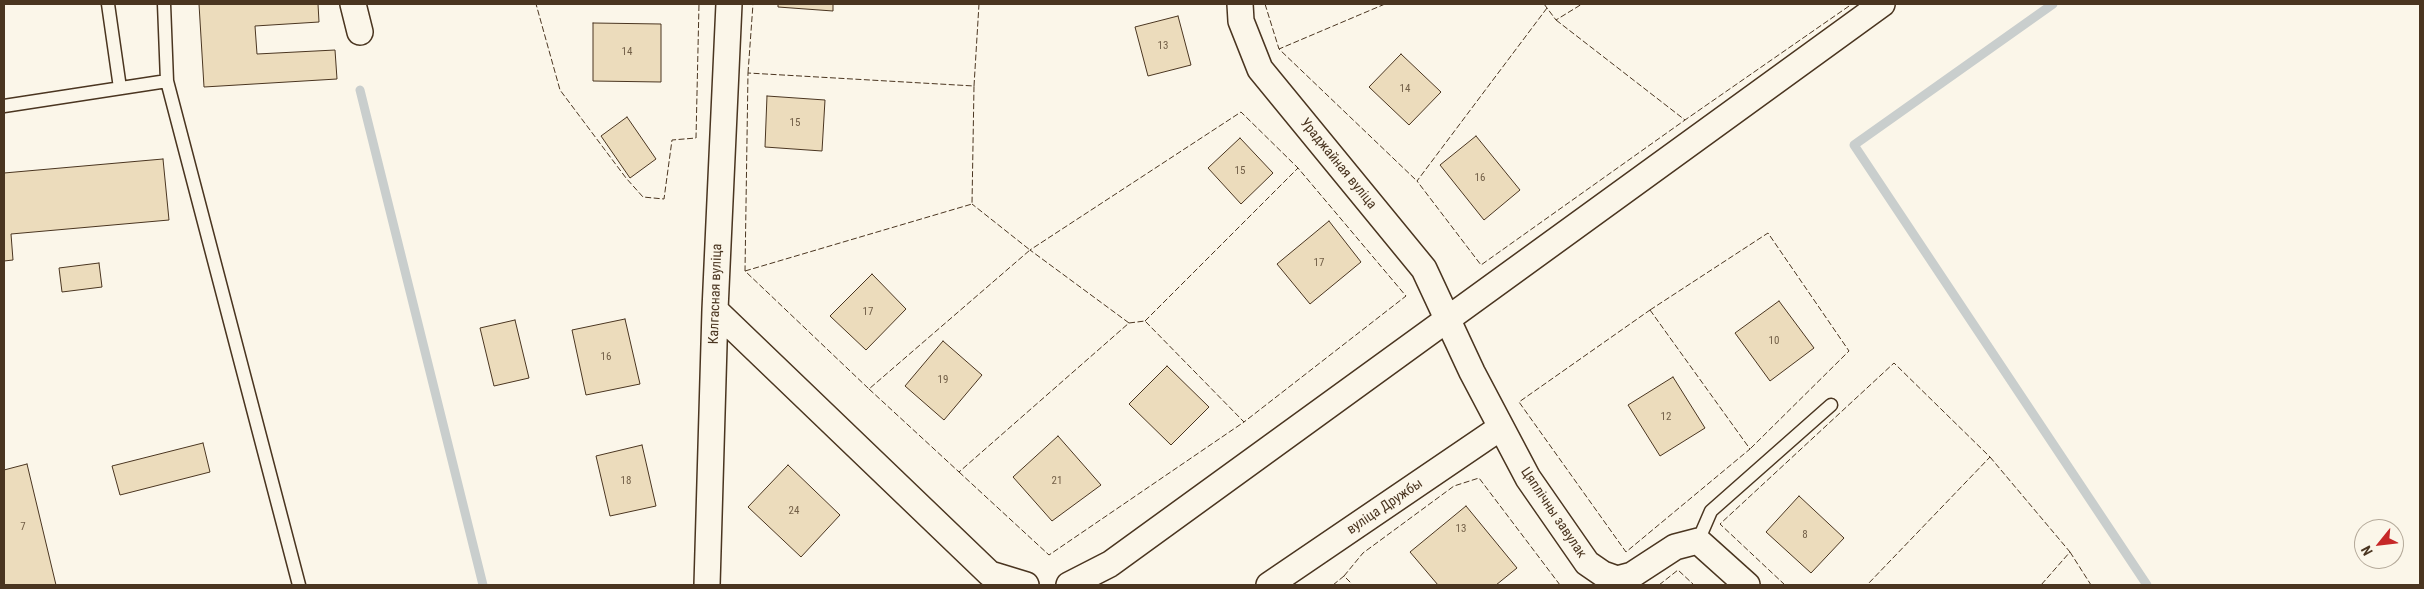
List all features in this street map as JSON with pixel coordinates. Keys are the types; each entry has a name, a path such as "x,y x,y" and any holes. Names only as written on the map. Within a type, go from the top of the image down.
{"street":[{"path":"352,4 360,32"},
{"name":"Калгасная вуліца","path":"707,585 715,310 729,4"},
{"name":"Ураджайная вуліца","path":"1240,4 1241,21 1260,69 1424,269 1448,318"},
{"path":"1069,585 1110,564 1882,4"},
{"path":"715,310 990,574 1026,585"},
{"name":"Цяплічны завулак","path":"1448,318 1472,372 1528,478 1587,563 1603,574 1617,579 1632,575 1675,547 1698,541"},
{"name":"вуліца Дружбы","path":"1269,585 1500,428"},
{"path":"1698,541 1747,585"}],"lane":[{"path":"108,4 120,88"},
{"path":"164,4 167,81 299,585"},
{"path":"4,106 167,81"},
{"path":"1698,541 1711,511 1831,405"}],"building":[{"path":"199,4 318,4 319,22 255,26 257,54 335,50 337,79 204,87"},
{"path":"778,4 833,4 833,11 778,7"},
{"path":"1178,16 1191,65 1148,76 1135,27"},
{"path":"593,23 661,24 661,82 593,81"},
{"path":"1401,54 1441,92 1409,125 1369,87"},
{"path":"767,96 825,100 822,151 765,147"},
{"path":"627,117 656,159 630,178 601,136"},
{"path":"1476,136 1520,190 1484,220 1440,165"},
{"path":"1240,138 1273,173 1241,204 1208,168"},
{"path":"163,159 169,220 11,234 13,260 4,261 4,173"},
{"path":"1329,221 1361,262 1310,304 1277,264"},
{"path":"99,263 102,287 62,292 59,268"},
{"path":"872,274 906,309 866,350 830,316"},
{"path":"1779,301 1814,348 1770,381 1735,333"},
{"path":"625,319 640,384 586,395 572,330"},
{"path":"515,320 529,378 494,386 480,328"},
{"path":"943,341 982,375 944,420 905,386"},
{"path":"1167,366 1209,407 1171,445 1129,404"},
{"path":"1673,377 1705,428 1660,456 1628,405"},
{"path":"1058,436 1101,485 1052,521 1013,477"},
{"path":"203,443 210,472 120,495 112,466"},
{"path":"642,445 656,506 610,516 596,456"},
{"path":"27,464 56,585 4,585 4,470"},
{"path":"788,465 840,515 801,557 748,507"},
{"path":"1799,496 1844,538 1811,573 1766,532"},
{"path":"1466,506 1517,568 1496,585 1438,585 1410,552"}],"waterway":[{"path":"2053,4 1854,145 2147,585"},
{"path":"360,90 483,585"}],"fence":[{"path":"547,4 536,4 560,90 626,178 643,197 664,199 672,140 696,138 699,4"},
{"path":"748,73 753,4"},
{"path":"974,86 979,4"},
{"path":"1265,4 1279,49"},
{"path":"1385,4 1279,49 1417,181"},
{"path":"1544,4 1556,20 1582,4"},
{"path":"1556,20 1685,120 1852,4"},
{"path":"1547,8 1417,181 1481,265 1685,120"},
{"path":"745,271 972,204 974,86 748,73 745,271 869,389 1030,250 972,204"},
{"path":"869,389 959,472 1129,323 1030,250 1241,112 1298,168"},
{"path":"1145,321 1298,168 1406,296 1244,422"},
{"path":"1650,310 1768,233 1849,351 1750,449"},
{"path":"1650,310 1750,449 1626,552 1519,402 1650,310"},
{"path":"959,472 1049,555 1244,422 1145,321 1129,323"},
{"path":"1785,585 1720,524 1894,363 1990,457 1867,585"},
{"path":"1990,457 2070,552 2041,585"},
{"path":"1344,576 1363,553 1454,486 1479,478 1560,585"},
{"path":"2070,552 2091,585"},
{"path":"1659,585 1678,570 1694,585"},
{"path":"1333,585 1344,576 1353,585"}]}
